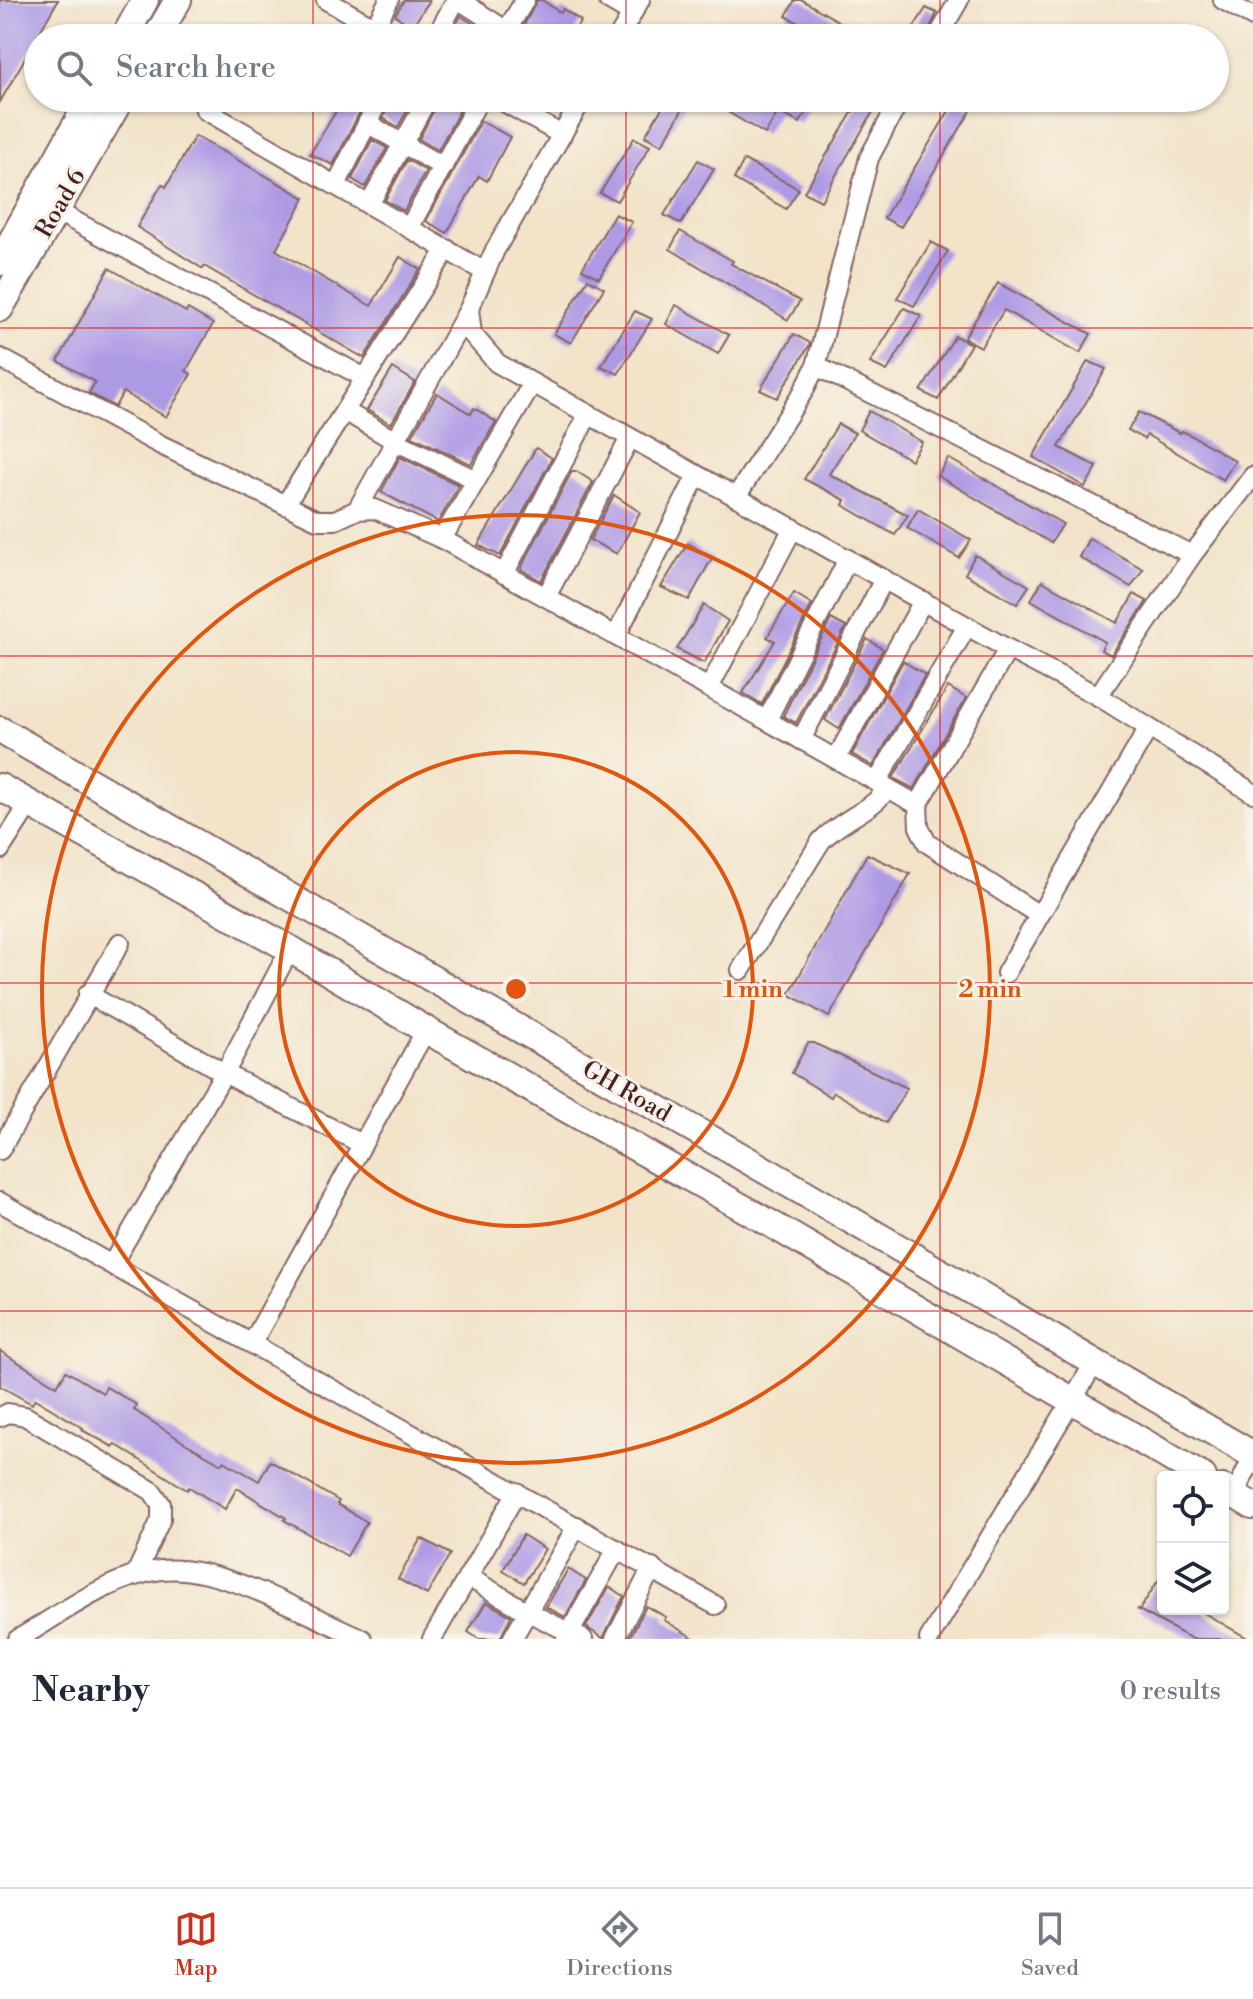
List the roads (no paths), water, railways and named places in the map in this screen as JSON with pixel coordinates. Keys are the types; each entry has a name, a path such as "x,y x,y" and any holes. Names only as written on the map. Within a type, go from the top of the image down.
{"main road":[{"path":"132,24 145,0"},
{"path":"164,24 178,0"},
{"name":"Road 6","path":"0,262 83,112"},
{"name":"Road 6","path":"0,308 113,112"},
{"name":"GH Road","path":"0,730 1253,1456"},
{"name":"GH Road","path":"0,787 761,1218 1193,1471"}],"street":[{"path":"326,0 367,24"},
{"path":"376,24 389,0"},
{"path":"443,24 458,0 493,24"},
{"path":"514,24 525,0"},
{"path":"608,0 636,7"},
{"path":"945,24 959,0"},
{"path":"1223,0 1253,17"},
{"path":"208,112 485,272"},
{"path":"336,185 373,112"},
{"path":"369,205 420,112"},
{"path":"409,228 472,112"},
{"path":"522,112 562,135"},
{"path":"357,510 469,309 495,250 575,112"},
{"path":"736,497 803,392 816,366 869,158 894,112"},
{"path":"367,123 443,167"},
{"path":"56,211 365,378"},
{"path":"285,505 447,249"},
{"path":"469,309 472,334 497,363 1008,649 1098,696 1253,793"},
{"path":"0,358 161,445 317,520 335,520 357,510 375,509 442,539 918,805"},
{"path":"816,366 1192,555"},
{"path":"442,539 532,384"},
{"path":"345,411 395,441 476,480"},
{"path":"504,574 588,415"},
{"path":"546,597 630,438"},
{"path":"616,636 697,475"},
{"path":"1098,696 1192,555 1253,476"},
{"path":"709,688 793,528"},
{"path":"767,720 848,559"},
{"path":"801,740 884,579"},
{"path":"836,759 923,601"},
{"path":"741,970 821,841 831,830 878,802 883,785 967,626"},
{"path":"1008,649 918,805 919,827 927,843 1039,915"},
{"path":"1006,973 1148,729"},
{"path":"0,850 30,803"},
{"path":"0,1150 120,943"},
{"path":"112,1264 224,1073 290,949"},
{"path":"88,994 224,1073 362,1144"},
{"path":"252,1343 426,1030"},
{"path":"0,1202 715,1605"},
{"path":"929,1639 1095,1362"},
{"path":"0,1417 8,1413 25,1416 152,1491 161,1504 161,1519 135,1576"},
{"path":"1237,1496 1253,1456"},
{"path":"432,1639 517,1492"},
{"path":"512,1639 577,1526"},
{"path":"468,1577 572,1637 617,1549"},
{"path":"615,1639 652,1568"},
{"path":"18,1639 110,1585 160,1570 191,1569 323,1619 354,1637"}]}
